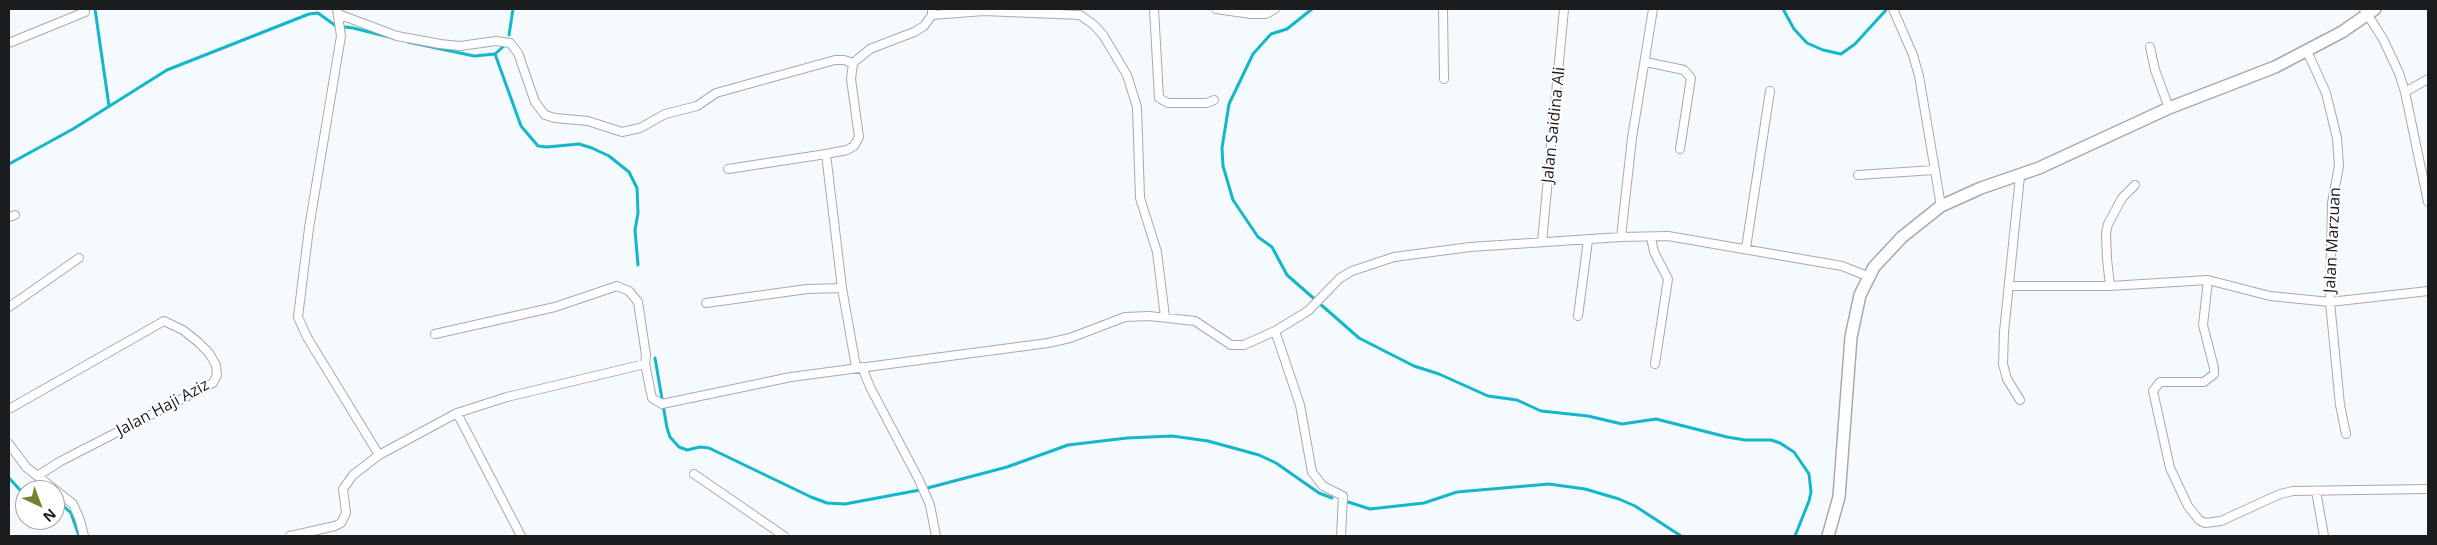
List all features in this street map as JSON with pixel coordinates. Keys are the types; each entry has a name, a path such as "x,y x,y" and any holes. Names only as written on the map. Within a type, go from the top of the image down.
{"street":[{"path":"1154,9 1159,98 1168,103 1207,103 1214,100"},
{"path":"1216,9 1251,14 1266,14 1275,9"},
{"path":"1443,9 1444,79"},
{"name":"Jalan Saidina Ali","path":"1542,242 1564,9"},
{"path":"1621,237 1632,138 1646,62 1653,9"},
{"path":"1893,9 1913,55 1919,76 1941,206"},
{"path":"728,169 826,154 847,150 854,146 859,137 851,79 853,63 870,49 914,32 924,26 932,12 984,11 1080,15 1094,25 1103,35 1126,76 1137,107 1140,198 1157,252 1165,317"},
{"path":"1828,536 1838,497 1851,337 1860,295 1867,276 1902,237 1941,206 1981,188 2020,176 2170,108 2307,52 2369,11 2392,56 2405,92 2428,202"},
{"path":"9,43 85,12"},
{"path":"379,455 307,337 298,317 310,228 341,36 338,15 397,36 440,44 460,46 496,41 510,43 518,53 535,102 546,115 555,118 588,121 622,132 640,128 665,114 697,106 716,93 835,60 840,59 853,63"},
{"path":"2150,47 2155,70 2170,108"},
{"name":"Jalan Marzuan","path":"2307,52 2326,93 2336,138 2339,166 2332,203 2330,302 2340,405 2346,434"},
{"path":"1646,62 1684,70 1691,78 1680,149"},
{"path":"2405,92 2428,79"},
{"path":"1746,248 1770,91"},
{"path":"826,154 842,288 859,367 919,480 930,505 936,536"},
{"path":"1858,175 1934,170"},
{"path":"2020,176 2004,332 2003,364 2007,379 2020,400"},
{"path":"2110,286 2106,259 2108,224 2122,198 2135,185"},
{"path":"435,334 555,307 617,286 629,291 638,302 652,398 657,403 667,404 791,377 1048,343 1070,338 1126,317 1165,317 1195,321 1231,344 1250,343 1275,331 1316,305 1346,274 1394,257 1425,251 1621,237 1668,236 1842,266 1867,276"},
{"path":"1651,237 1654,252 1668,279 1655,364"},
{"path":"1578,316 1588,240"},
{"path":"9,307 80,258"},
{"path":"2208,280 2202,326 2214,374 2204,382 2160,382 2153,392 2170,468 2188,506 2198,520 2205,523 2214,522 2280,494 2293,491 2428,489"},
{"path":"2010,286 2110,286 2208,280 2270,296 2330,302 2428,291"},
{"path":"706,303 807,289 842,288"},
{"name":"Jalan Haji Aziz","path":"9,408 164,321 178,327 198,342 216,365 217,375 212,383 61,461 38,476"},
{"path":"1275,331 1300,406 1308,461 1312,472 1323,486 1343,496 1340,536"},
{"path":"290,536 335,526 341,522 346,513 345,485 353,474 379,455 457,413 507,397 646,364"},
{"path":"457,413 521,536"},
{"path":"9,444 26,467 73,504 84,536"},
{"path":"694,474 784,536"},
{"path":"2316,491 2324,536"}],"waterway":[{"path":"95,9 109,106"},
{"path":"509,35 513,9"},
{"path":"1312,9 1287,29 1271,34 1253,54 1229,104 1222,148 1223,166 1233,200 1258,237 1272,247 1287,275 1359,338 1414,366 1439,374 1488,396 1517,400 1541,411 1588,416 1622,424 1656,419 1727,437 1745,440 1771,440 1780,443 1794,452 1809,474 1811,492 1809,501 1795,536"},
{"path":"1783,9 1794,29 1807,43 1823,50 1841,54 1855,44 1886,10"},
{"path":"9,164 73,129 167,70 309,14 318,13 336,26 353,28 397,39"},
{"path":"408,42 474,56 495,54 504,46"},
{"path":"495,54 521,126 538,146 579,144 609,156 629,172 637,188 638,213 635,230 638,265"},
{"path":"655,358 667,428 670,437 679,447 687,450 700,447 709,448 827,503 845,504 920,490 1007,467 1068,445 1127,438 1172,436 1208,441 1259,455 1276,463 1319,493 1332,498"},
{"path":"9,478 15,484"},
{"path":"1348,502 1370,509 1424,503 1457,492 1549,484 1585,489 1619,499 1635,506 1681,536"},
{"path":"65,507 71,513 79,536"}]}
